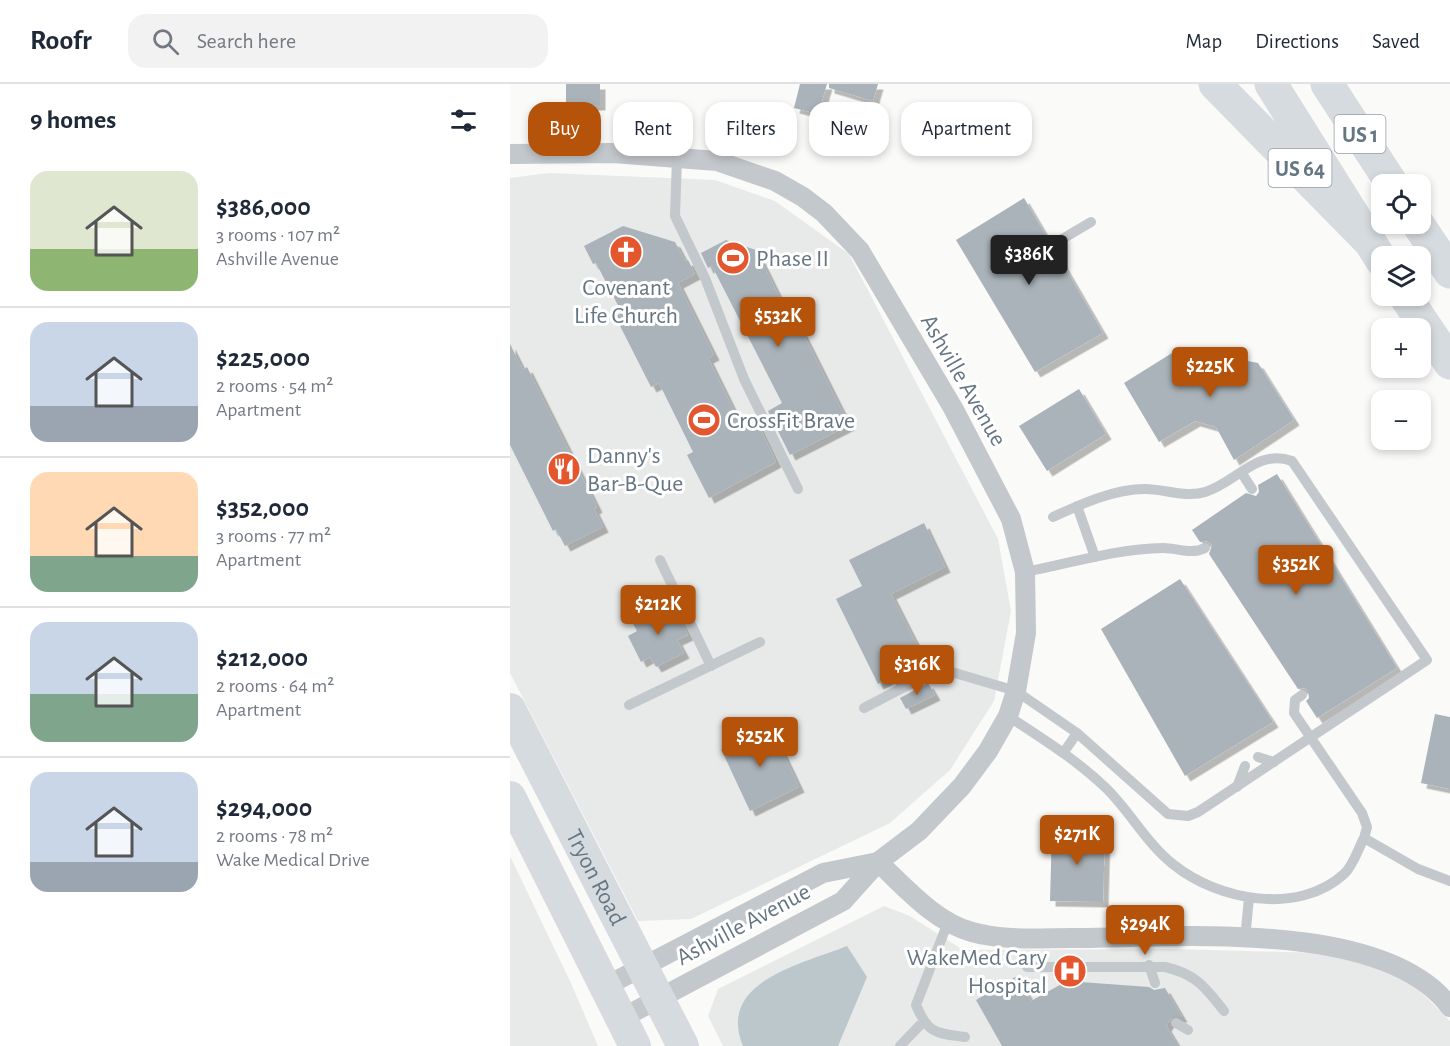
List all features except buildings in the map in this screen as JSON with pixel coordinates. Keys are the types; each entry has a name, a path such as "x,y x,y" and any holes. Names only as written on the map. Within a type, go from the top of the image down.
{"highway":[{"name":"US 64","path":"1215,84 1275,142 1371,247"},
{"name":"US 1","path":"1270,84 1371,246"},
{"name":"US 1","path":"1327,84 1386,174"},
{"path":"1425,234 1450,272"},
{"path":"1412,306 1450,363"}],"main road":[{"name":"Tryon Road","path":"510,709 683,1046"},
{"name":"Tryon Road","path":"510,797 635,1046"}],"street":[{"name":"Ashville Avenue","path":"510,154 613,153 717,161 775,181 803,197 824,213 860,251 982,461 1011,519 1025,572 1026,633 1016,690 1008,716 988,751 962,786 919,831 878,862 843,901 622,1018"},
{"name":"Ashville Avenue","path":"606,986 823,873 878,862"},
{"path":"878,862 948,922 973,933 1022,938 1245,939 1302,942 1357,950 1415,974 1441,994 1450,1007"}],"lane":[{"path":"677,158 675,216 705,278 744,379 798,489"},
{"path":"1052,245 1090,222"},
{"path":"864,708 933,672 945,670 1016,690 1077,733 1168,814 1188,816 1237,787 1426,660 1292,461 1267,458 1205,492 1143,489 1089,500 1053,517"},
{"path":"1241,472 1252,489"},
{"path":"1077,506 1095,557"},
{"path":"1025,572 1118,550 1167,548 1196,552 1205,548"},
{"path":"660,560 711,666"},
{"path":"630,705 760,642"},
{"path":"1008,716 1064,752 1109,791 1172,864 1192,878 1249,898 1281,898 1319,891 1345,873 1364,838 1367,827 1362,813 1294,713 1295,700 1302,695"},
{"path":"1064,752 1077,733"},
{"path":"1258,757 1274,762"},
{"path":"1237,787 1245,766"},
{"path":"1364,838 1418,869 1450,881"},
{"path":"1245,939 1249,898"},
{"path":"948,922 916,1005 923,1022 935,1033 965,1036"},
{"path":"1149,965 1155,983"},
{"path":"1028,967 1149,965 1180,970 1200,981 1224,1011"},
{"path":"900,1046 923,1022"},
{"path":"1176,1023 1188,1030"}],"shaded area":[{"path":"549,173 715,180 775,201 849,254 998,539 1011,611 994,701 950,770 890,823 691,919 638,921 510,673 510,178"},
{"path":"510,856 570,981 598,1046 510,1046"},
{"name":"WakeMed Cary Hospital","path":"884,906 910,916 963,950 1174,949 1321,953 1364,963 1407,978 1450,1021 1450,1046 723,1046 708,1016 718,989"},
{"path":"847,946 867,977 838,1046 743,1046 738,1024 742,1005 752,991 768,978 788,968"}],"place":[{"name":"Covenant Life Church","path":"626,252"},
{"name":"Phase II","path":"733,258"},
{"name":"CrossFit Brave","path":"704,420"},
{"name":"Danny's Bar-B-Que","path":"564,469"},
{"name":"WakeMed Cary Hospital","path":"1070,971"}]}
